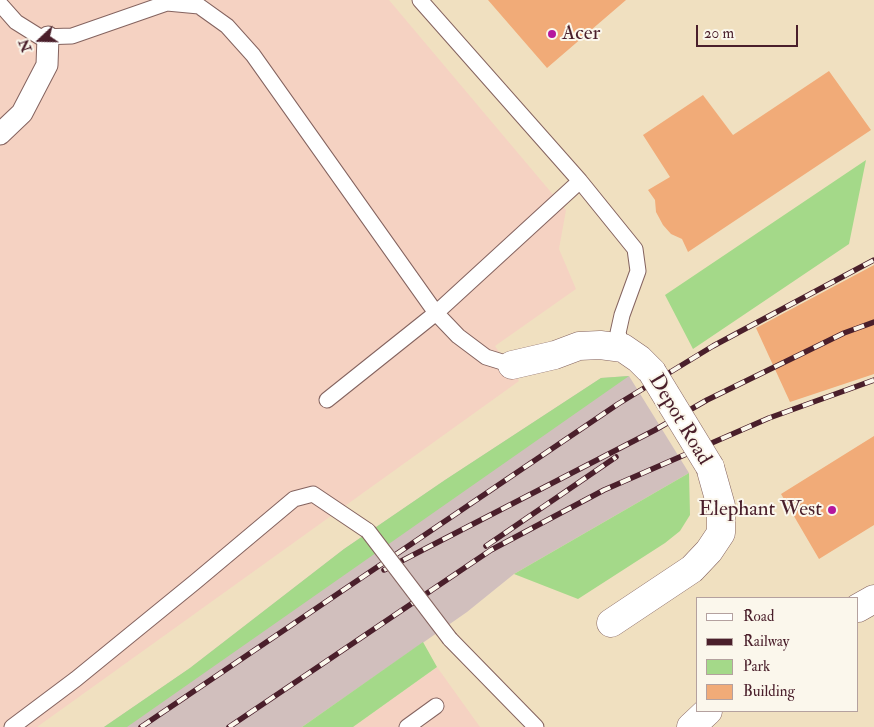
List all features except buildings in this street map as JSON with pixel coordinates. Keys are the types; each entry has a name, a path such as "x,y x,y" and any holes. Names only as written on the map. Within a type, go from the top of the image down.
{"street":[{"path":"0,134 22,113 47,65 48,37"},
{"path":"512,365 555,356 579,346 600,345 623,348"},
{"name":"Depot Road","path":"611,623 692,569 709,551 721,533 721,506 710,467 652,372 639,359 623,348"},
{"path":"859,607 874,599"},
{"path":"691,727 707,712"}],"lane":[{"path":"420,0 580,181 635,249 638,271 622,315 618,333 623,348"},
{"path":"0,4 16,22 40,37 72,36 167,3 199,6 227,26 253,55 436,312 458,336 486,357 512,365"},
{"path":"327,400 436,312 580,181"},
{"path":"12,727 76,679 294,499 313,494 368,530 450,639 536,727"},
{"path":"407,727 436,706"}],"shaded area":[{"path":"0,0 389,0 566,210 559,249 576,289 495,346 519,381 37,727 0,727"},
{"path":"629,376 689,473 514,574 467,612 302,727 104,727 190,668 344,549 445,480 601,378"},
{"path":"437,667 480,727 353,727"}],"green space":[{"path":"866,160 849,244 693,349 665,295"},
{"path":"629,376 127,727 104,727 190,668 344,549 445,480 601,378"},
{"path":"689,473 690,515 680,531 665,543 578,599 514,574"},
{"path":"423,642 437,667 353,727 302,727"}],"railway":[{"path":"141,727 618,404 713,346 874,260"},
{"path":"384,570 655,430 707,400 844,333 874,322"},
{"path":"229,727 491,550 604,490 769,418 874,380"},
{"path":"486,546 616,457"}],"place":[{"name":"Acer","path":"552,34"},
{"name":"Elephant West","path":"832,510"}]}
